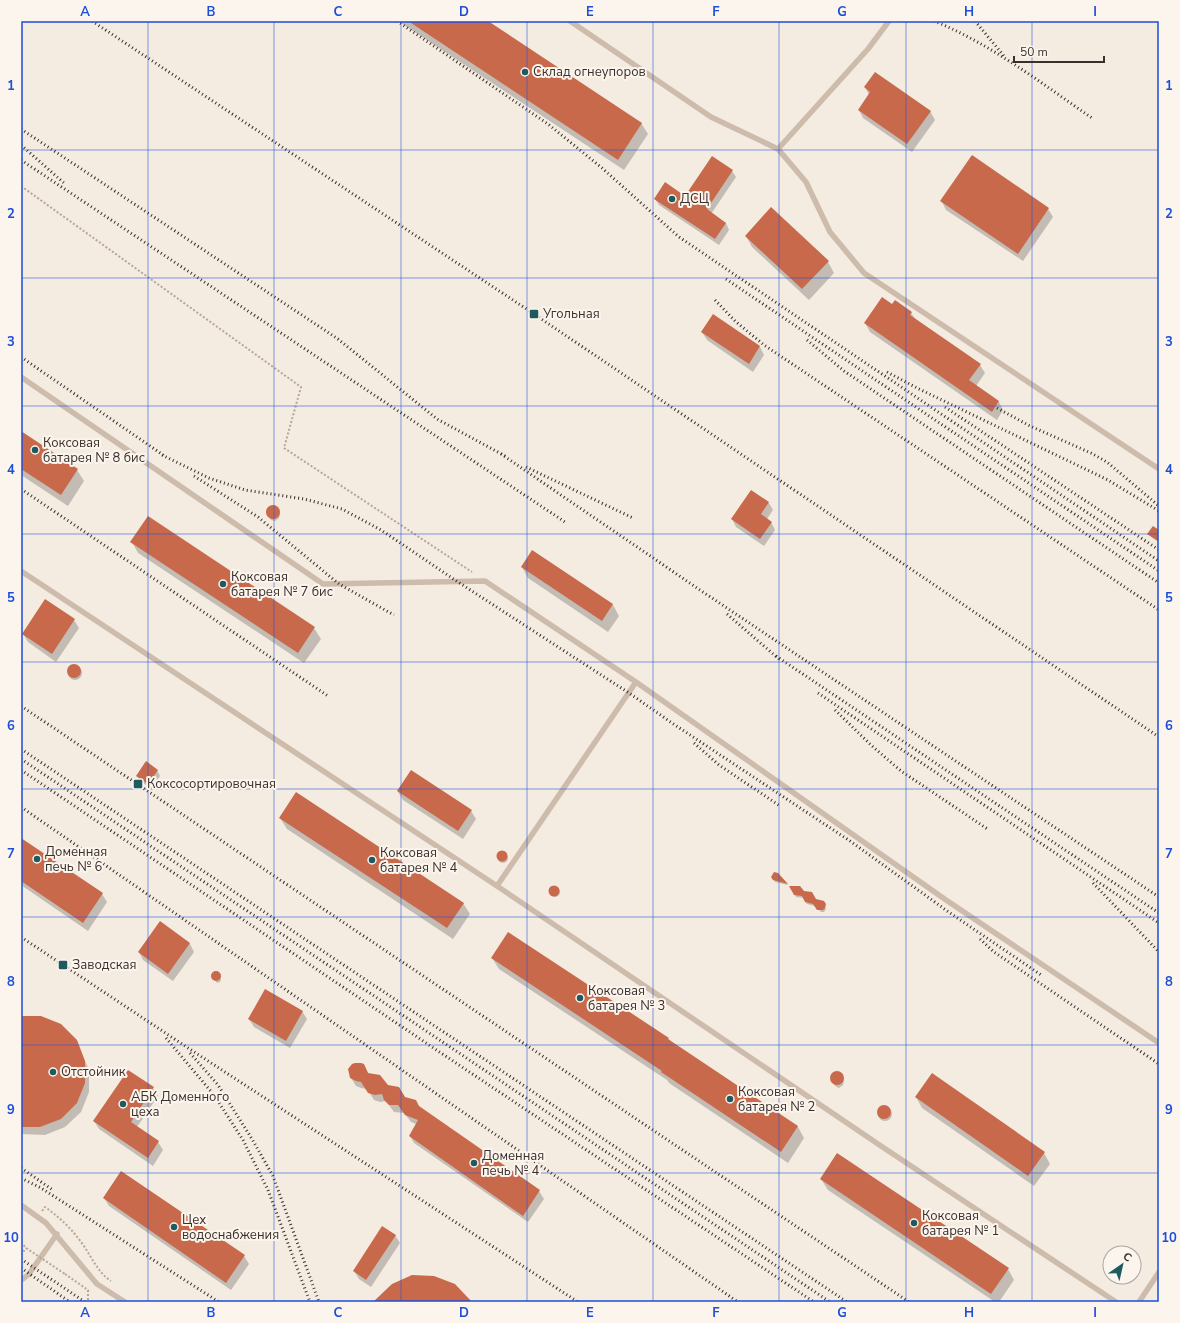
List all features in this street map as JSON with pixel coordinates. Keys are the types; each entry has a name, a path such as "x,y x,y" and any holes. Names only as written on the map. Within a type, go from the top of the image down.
{"lane":[{"path":"570,21 711,117 778,149 806,182 830,232 864,273 1159,469"},
{"path":"778,149 868,49 889,21"},
{"path":"21,377 322,584 484,581 636,682 946,900 1159,1043"},
{"path":"21,571 497,886 868,1137 1116,1302"},
{"path":"497,886 636,682"},
{"path":"21,1205 42,1220 57,1234 98,1284 125,1302"},
{"path":"21,1278 29,1274 57,1234"},
{"path":"1139,1302 1159,1272"}],"path":[{"path":"21,186 301,387 284,448 484,581"},
{"path":"21,1242 26,1248 88,1290 88,1302"},
{"path":"21,1256 26,1248"}],"building":[{"name":"Склад огнеупоров","path":"408,21 488,21 642,123 618,160"},
{"path":"875,72 931,111 907,144 858,110 870,92 864,87"},
{"path":"972,155 1049,208 1018,254 940,201"},
{"path":"712,156 733,170 707,209 726,223 715,239 654,199 665,182 685,196"},
{"path":"771,207 829,261 802,289 745,236"},
{"path":"882,297 892,304 895,300 912,312 910,315 981,364 969,380 999,401 992,412 864,323"},
{"path":"713,314 760,346 749,364 701,332"},
{"name":"Коксовая батарея № 8 бис","path":"21,431 78,469 61,495 21,469"},
{"path":"751,490 769,502 761,514 772,522 760,539 731,519"},
{"path":"270,505 276,505 280,509 280,515 276,519 270,519 266,515 266,509"},
{"name":"Коксовая батарея № 7 бис","path":"148,516 315,627 298,653 130,542"},
{"path":"1153,526 1159,530 1159,542 1147,534"},
{"path":"532,550 613,604 602,621 521,567"},
{"path":"45,599 75,619 52,654 22,634"},
{"path":"71,664 77,664 81,668 81,674 77,678 71,678 67,674 67,668"},
{"path":"146,761 158,770 148,784 136,776"},
{"path":"411,770 472,810 458,831 397,791"},
{"name":"Коксовая батарея № 4","path":"296,792 464,903 447,928 279,818"},
{"name":"Доменная печь № 6","path":"21,838 103,893 83,923 21,881"},
{"path":"500,851 504,851 506,852 506,860 500,861 497,858 497,854"},
{"path":"774,872 778,873 788,884 773,880 771,877"},
{"path":"552,886 556,886 558,887 558,895 552,896 549,893 549,889"},
{"path":"789,886 800,886 804,891 812,892 816,899 824,901 826,904 825,908 823,910 817,910 813,904 805,902 802,896 794,895"},
{"path":"160,921 190,943 168,974 138,952"},
{"path":"508,932 669,1038 668,1039 798,1126 781,1152 491,958"},
{"path":"214,971 218,971 221,976 218,981 214,981 211,978 211,974"},
{"path":"265,989 303,1011 286,1041 248,1019"},
{"name":"Отстойник","path":"21,1016 41,1016 61,1024 77,1040 85,1061 85,1083 77,1103 61,1119 40,1127 21,1127"},
{"name":"Доменная печь № 4","path":"355,1063 364,1064 368,1073 380,1075 388,1085 399,1087 405,1097 416,1100 419,1106 540,1190 523,1216 409,1136 418,1120 405,1115 398,1105 389,1105 384,1100 382,1094 375,1095 368,1093 361,1082 350,1078 348,1069"},
{"name":"АБК Доменного цеха","path":"128,1070 154,1087 131,1122 159,1141 148,1158 93,1121"},
{"path":"834,1071 840,1071 844,1075 844,1081 840,1085 834,1085 830,1081 830,1075"},
{"path":"932,1073 1045,1152 1028,1176 915,1097"},
{"path":"881,1105 887,1105 891,1109 891,1115 887,1119 881,1119 877,1115 877,1109"},
{"name":"Коксовая батарея № 1","path":"837,1153 1009,1268 991,1294 820,1179"},
{"name":"Цех водоснабжения","path":"121,1171 245,1255 226,1283 103,1198"},
{"path":"382,1226 396,1235 366,1280 353,1271"},
{"path":"412,1275 434,1276 455,1284 472,1302 373,1302 392,1284"}],"railway":[{"path":"92,21 534,314 1159,737"},
{"path":"397,21 548,124 602,168 679,237 1159,561"},
{"path":"934,21 955,30 996,53 1092,118"},
{"path":"975,21 1004,56"},
{"path":"21,129 338,339 437,419 507,457"},
{"path":"21,145 64,183"},
{"path":"21,160 565,522"},
{"path":"726,279 1159,571"},
{"path":"715,300 735,321 764,345 1159,610"},
{"path":"807,340 844,371 1159,583"},
{"path":"21,357 166,457"},
{"path":"887,372 917,388 1108,480 1159,511"},
{"path":"945,407 1159,550"},
{"path":"997,408 1030,426 1091,453 1107,462 1159,506"},
{"path":"501,454 700,590 1159,897"},
{"path":"162,455 209,478 245,490 304,499 342,509 381,530 629,693 850,841 950,913 1041,975"},
{"path":"526,467 633,518"},
{"path":"194,476 258,517 339,584 394,615"},
{"path":"21,489 328,696"},
{"path":"727,614 780,660"},
{"path":"776,656 1159,913"},
{"path":"818,693 1159,923"},
{"path":"21,706 909,1302"},
{"path":"835,710 872,746 901,771 989,830"},
{"path":"694,743 719,765 780,806"},
{"path":"21,749 847,1302"},
{"path":"21,759 830,1302"},
{"path":"21,770 814,1302"},
{"path":"21,807 738,1302"},
{"path":"1093,883 1159,952"},
{"path":"21,937 182,1044 578,1302"},
{"path":"980,939 994,952 1159,1064"},
{"path":"166,1038 214,1095 243,1140 268,1190 310,1302"},
{"path":"190,1053 218,1085 273,1176 319,1302"},
{"path":"21,1168 53,1190"},
{"path":"21,1178 41,1188 219,1302"},
{"path":"21,1259 85,1302"},
{"path":"21,1268 70,1302"}],"place":[{"name":"Склад огнеупоров","path":"525,72"},
{"name":"ДСЦ","path":"672,199"},
{"name":"Угольная","path":"534,314"},
{"name":"Коксовая батарея № 8 бис","path":"35,450"},
{"name":"Коксовая батарея № 7 бис","path":"223,584"},
{"name":"Коксосортировочная","path":"138,784"},
{"name":"Доменная печь № 6","path":"37,859"},
{"name":"Коксовая батарея № 4","path":"372,860"},
{"name":"Заводская","path":"63,965"},
{"name":"Коксовая батарея № 3","path":"580,998"},
{"name":"Отстойник","path":"53,1072"},
{"name":"Коксовая батарея № 2","path":"730,1099"},
{"name":"АБК Доменного цеха","path":"123,1104"},
{"name":"Доменная печь № 4","path":"474,1163"},
{"name":"Коксовая батарея № 1","path":"914,1223"},
{"name":"Цех водоснабжения","path":"174,1227"}]}
